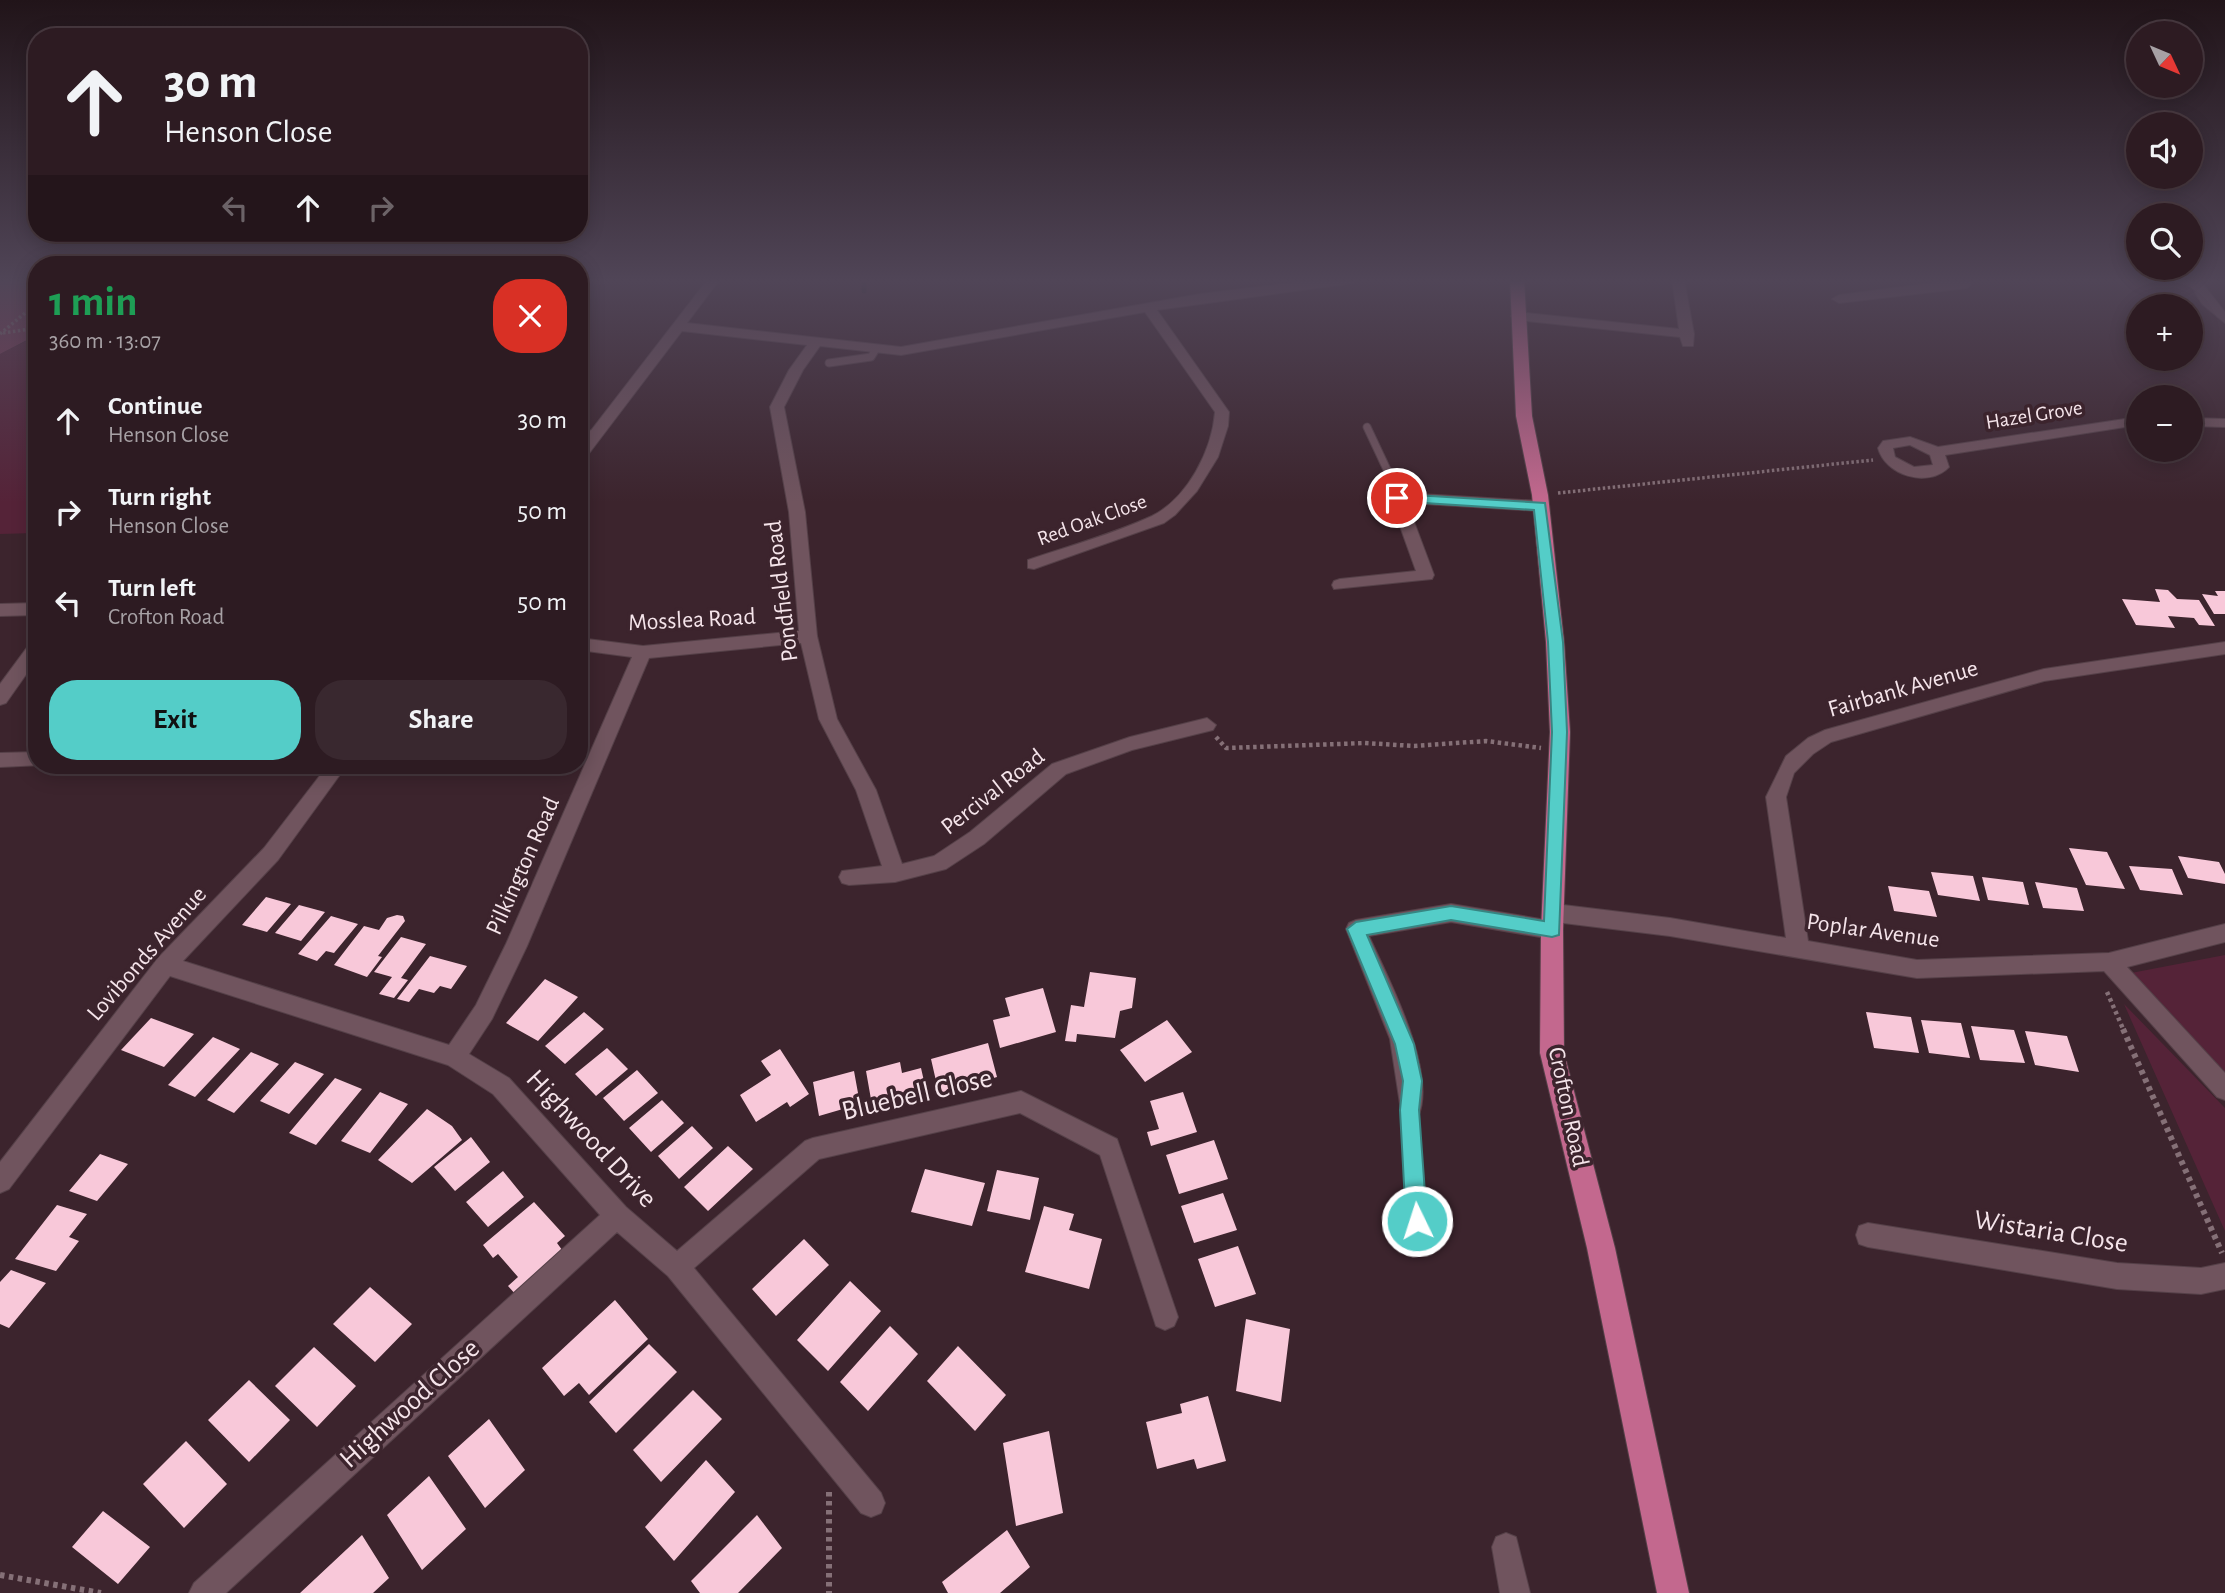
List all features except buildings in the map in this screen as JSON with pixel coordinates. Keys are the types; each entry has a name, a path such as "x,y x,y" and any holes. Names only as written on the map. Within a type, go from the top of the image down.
{"main road":[{"name":"Crofton Road","path":"1520,353 1524,416 1540,501 1555,642 1559,750 1552,1053 1601,1248 1673,1593"}],"street":[{"path":"588,445 656,353"},
{"name":"Pondfield Road","path":"808,353 777,407 797,512 808,636 828,719 866,790 895,874"},
{"name":"Red Oak Close","path":"1034,564 1174,510 1186,498 1223,429 1222,412 1181,353"},
{"path":"2203,422 2225,422"},
{"name":"Hazel Grove","path":"1888,459 1885,448 1894,442 1910,441 1935,452 2126,423"},
{"path":"1888,459 1902,468 1929,473 1941,467 1940,457 1935,452"},
{"path":"1340,585 1426,575 1390,476"},
{"path":"1397,498 1540,501"},
{"path":"0,610 28,609"},
{"name":"Mosslea Road","path":"588,645 643,652 808,636"},
{"name":"Fairbank Avenue","path":"1798,948 1776,797 1783,773 1800,751 1825,737 2044,675 2225,648"},
{"name":"Pilkington Road","path":"454,1057 484,1012 516,946 643,652"},
{"path":"0,698 28,659"},
{"name":"Percival Road","path":"849,877 895,874 939,863 977,838 1059,769 1130,744 1207,725"},
{"path":"0,760 28,760"},
{"name":"Lovibonds Avenue","path":"0,1181 166,965 271,854 331,774"},
{"name":"Poplar Avenue","path":"1410,1110 1412,1081 1404,1044 1356,929 1451,913 1553,922 1670,927 1917,969 2101,962 2225,933"},
{"path":"2101,962 2225,1089"},
{"name":"Highwood Drive","path":"166,965 454,1057 501,1086 617,1216 677,1267 872,1503"},
{"name":"Bluebell Close","path":"677,1267 814,1149 1021,1102 1109,1147 1165,1317"},
{"name":"Highwood Close","path":"204,1593 617,1216"},
{"name":"Wistaria Close","path":"1868,1235 2117,1276 2201,1281 2225,1276"},
{"path":"1506,1547 1515,1593"}],"lane":[{"path":"829,363 871,357 873,353"},
{"path":"1367,427 1390,476"},
{"path":"588,434 596,434"},
{"path":"1410,1110 1417,1221"}],"path":[{"path":"1540,501 1888,459"},
{"path":"1207,725 1226,748 1486,741 1559,750"},
{"path":"2101,962 2225,1259"},
{"path":"829,1451 830,1593"},
{"path":"0,1575 101,1593"}],"shaded area":[{"path":"28,353 28,533 0,534 0,354"},
{"path":"2225,955 2225,1072 2131,973"},
{"path":"2124,1004 2225,1108 2225,1231"}],"route":[{"path":"1397,498 1540,506 1555,642 1560,732 1555,913 1552,930 1451,913 1356,929 1404,1044 1412,1081 1410,1110 1417,1221"}]}
